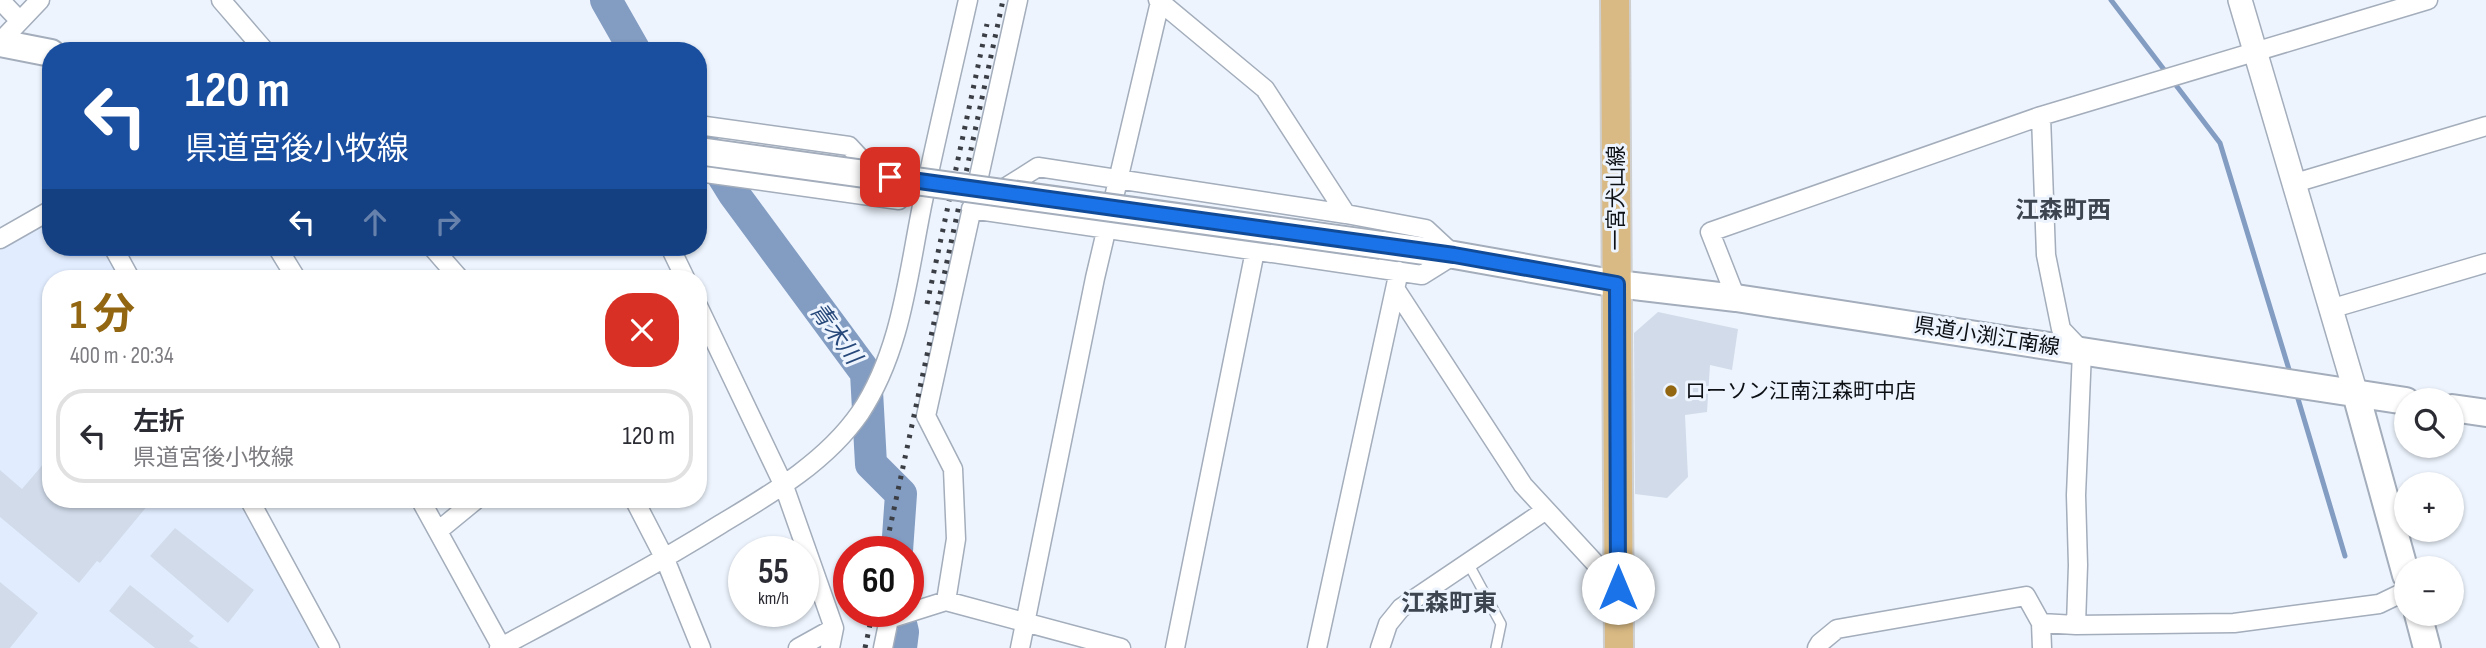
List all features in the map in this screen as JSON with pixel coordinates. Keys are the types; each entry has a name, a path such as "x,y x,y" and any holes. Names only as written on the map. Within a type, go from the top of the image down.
{"main road":[{"name":"一宮犬山線","path":"1615,0 1618,588 1623,643"},
{"path":"0,43 42,51"},
{"name":"県道小渕江南線","path":"707,166 1454,255 1617,284 1736,298 2394,399"},
{"path":"2356,394 2401,556"},
{"path":"2464,410 2486,413"},
{"path":"2421,626 2427,648"}],"street":[{"path":"0,0 20,21"},
{"path":"0,43 40,0"},
{"path":"221,0 257,42"},
{"path":"425,508 501,648 665,559 783,486 837,441 861,412 887,360 905,302 922,204 968,0"},
{"path":"946,601 956,539 953,469 926,416 1018,0"},
{"path":"2240,0 2356,394"},
{"path":"1736,298 1710,232 2041,116 2428,0"},
{"path":"1020,648 1107,230 1159,1 1265,89 1346,214"},
{"path":"2041,116 2046,255 2061,329 2082,351 2076,495 2076,625"},
{"path":"2295,183 2486,125"},
{"path":"707,126 849,146 900,200"},
{"path":"707,167 744,178 922,204"},
{"path":"1038,167 1346,214 1426,229 1454,255 1422,275 971,209 1038,167"},
{"path":"0,239 42,215"},
{"path":"1175,648 1255,251"},
{"path":"440,256 452,270"},
{"path":"2330,309 2486,263"},
{"path":"1317,648 1399,271"},
{"path":"1396,290 1523,485 1618,588"},
{"path":"707,345 783,486 834,628 830,648"},
{"path":"254,508 330,648"},
{"path":"438,531 466,508"},
{"path":"639,508 665,559 701,648"},
{"path":"1380,648 1388,624 1401,608 1546,510"},
{"path":"1817,648 1837,629 2026,596 2041,623 2042,648"},
{"path":"2041,623 2234,623 2379,604 2394,597"},
{"path":"883,648 897,616 946,601 1121,648"},
{"path":"798,648 834,628"}],"lane":[{"path":"1468,563 1501,624 1496,648"}],"shaded area":[{"path":"42,226 42,256 108,256 116,270 42,270 42,508 243,508 318,648 0,648 0,250"}],"building":[{"name":"ローソン江南江森町中店","path":"1658,312 1738,329 1732,370 1710,365 1707,412 1685,415 1688,477 1667,498 1635,494 1634,333"},
{"path":"42,466 42,508 146,508 100,563 97,561 79,583 0,517 0,470 22,489"},
{"path":"175,528 254,590 228,623 150,556"},
{"path":"0,582 38,613 10,648 0,648"},
{"path":"130,585 194,636 189,641 199,648 155,648 109,611"}],"waterway":[{"name":"青木川","path":"606,0 630,42"},
{"path":"2111,0 2220,143 2291,376"},
{"name":"青木川","path":"707,150 734,194 866,373 871,464 901,494 898,536"},
{"path":"2296,392 2345,556"},
{"name":"青木川","path":"901,648 902,627"}],"railway":[{"path":"888,536 1003,0"},
{"path":"927,304 987,24"},
{"path":"865,648 870,627"}],"place":[{"name":"ローソン江南江森町中店","path":"1671,391"}],"district":[{"name":"江森町西","path":"2063,210"},
{"name":"江森町東","path":"1449,603"}],"route":[{"path":"890,177 1454,255 1617,284 1618,588"}]}
